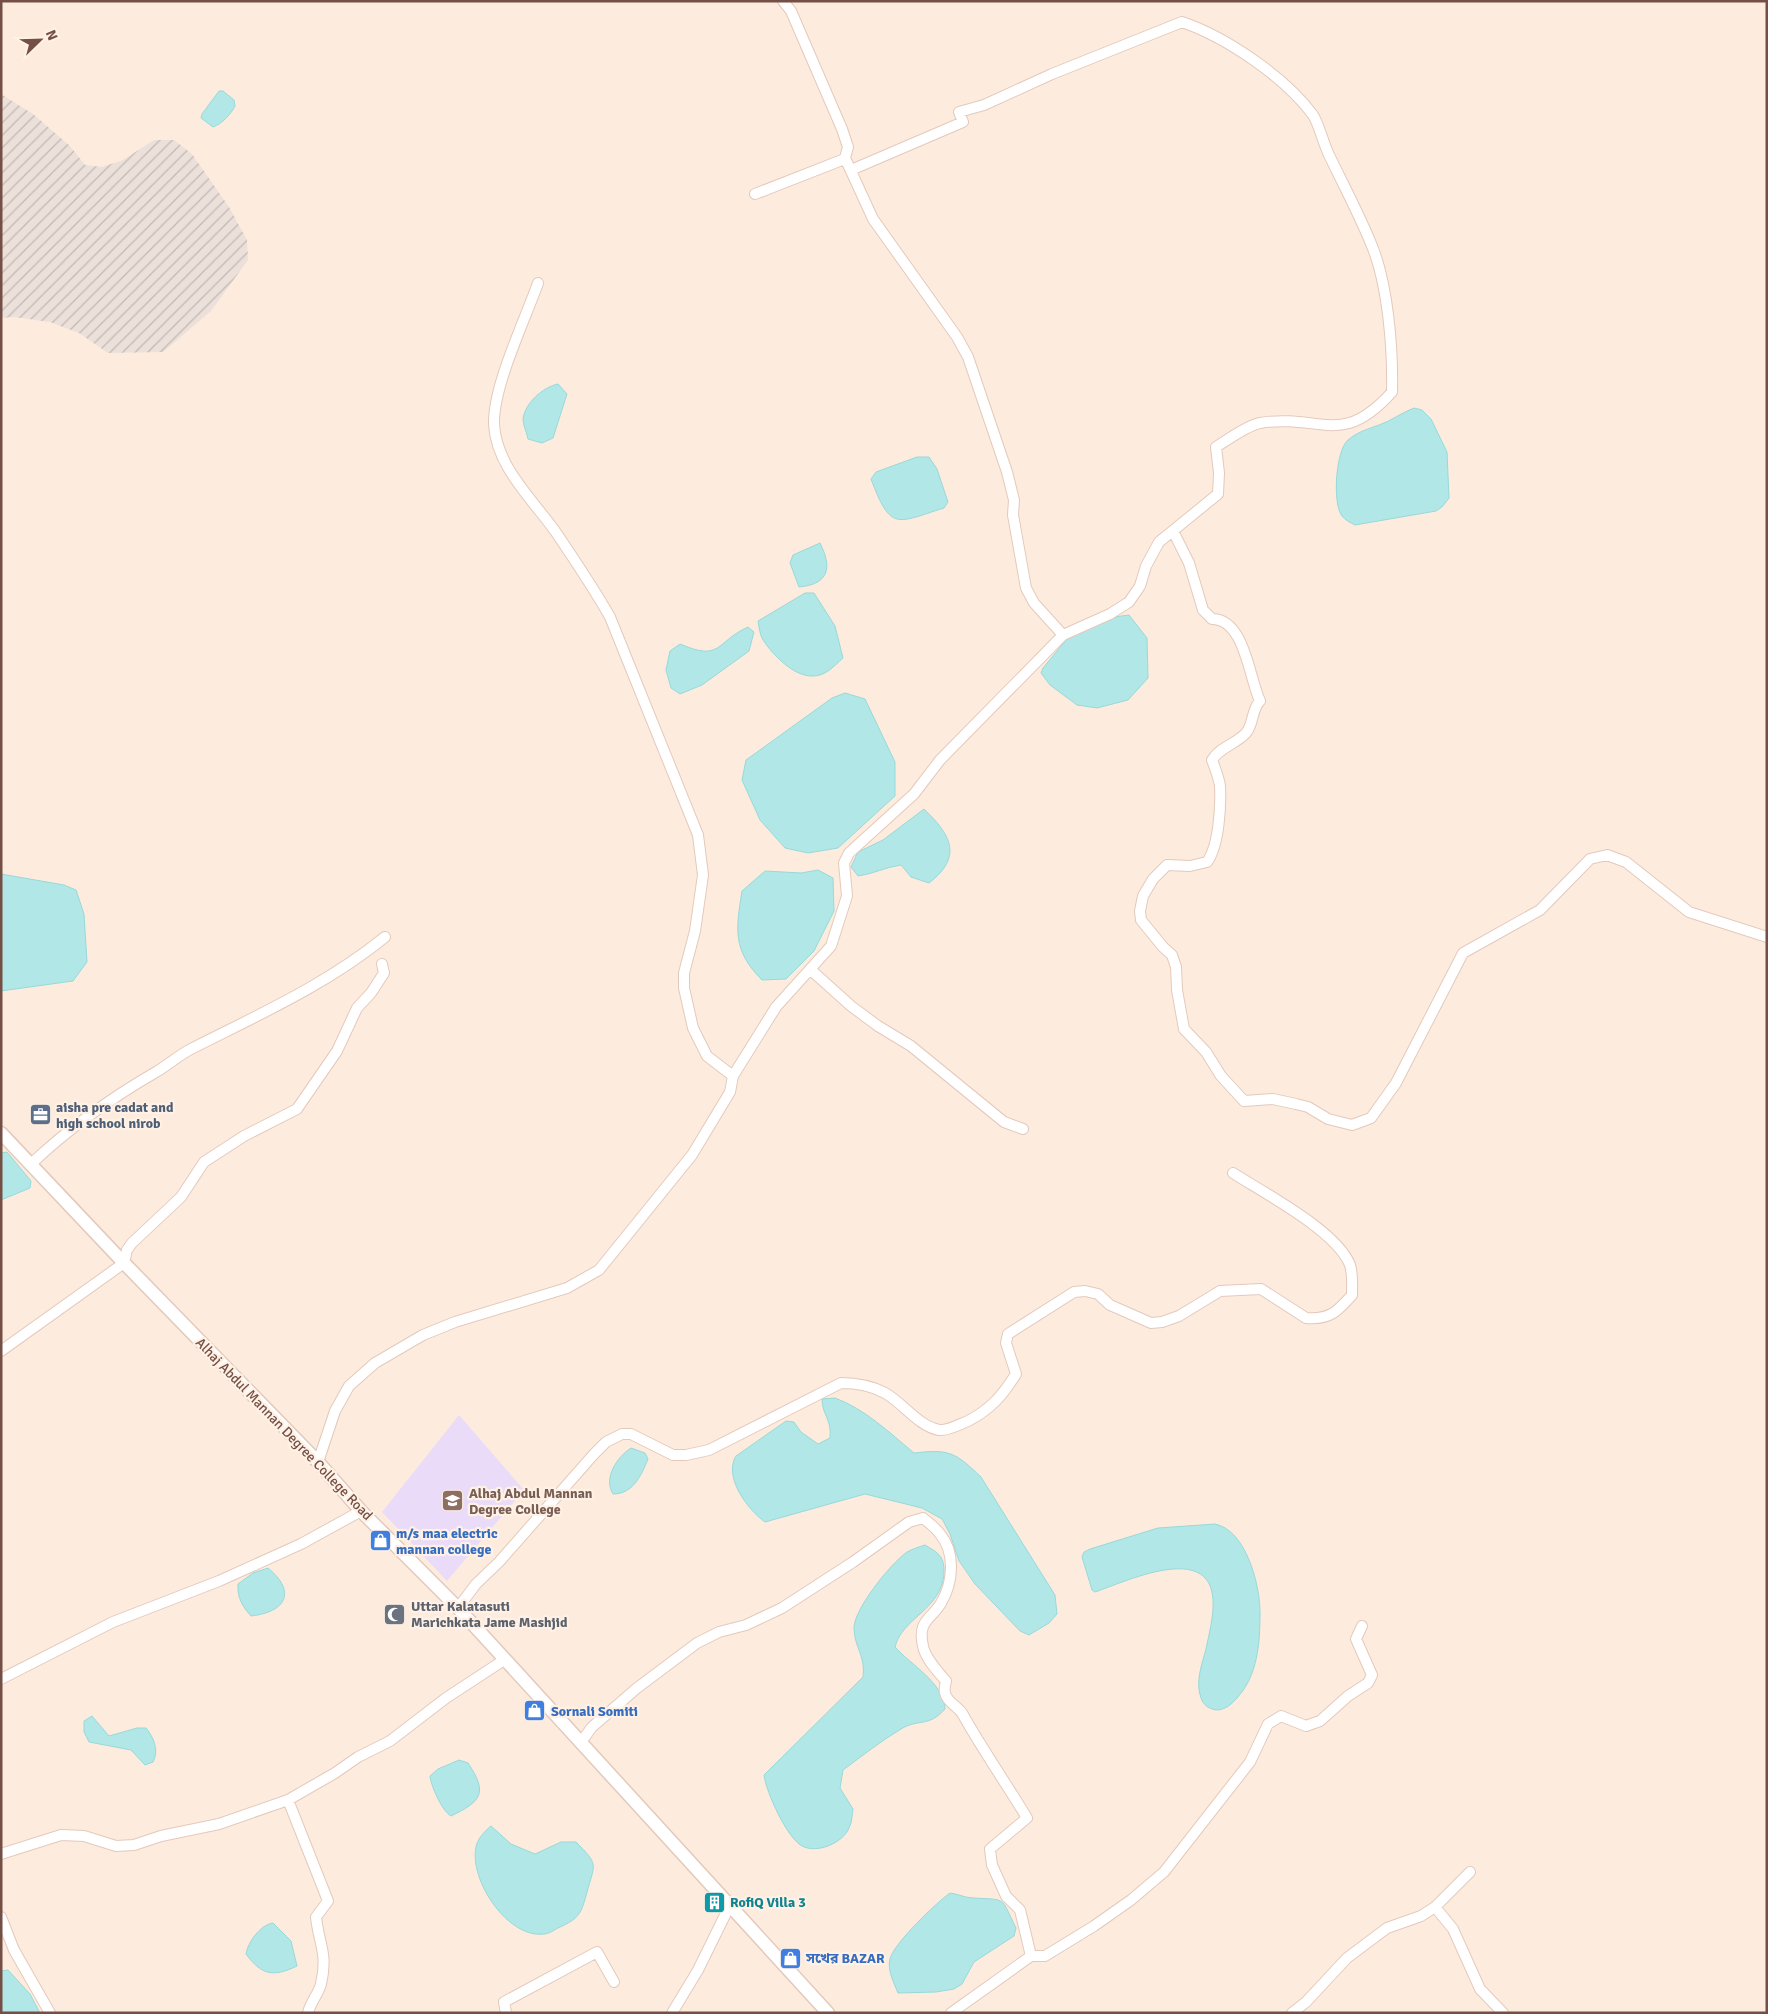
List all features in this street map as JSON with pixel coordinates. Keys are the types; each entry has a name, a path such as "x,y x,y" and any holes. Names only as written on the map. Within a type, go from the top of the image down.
{"street":[{"path":"783,1 791,11 842,129 848,147 845,158 873,219 957,337 968,357 1007,472 1014,500 1013,515 1018,531 1026,588 1034,603 1063,634"},
{"path":"318,1462 335,1411 349,1386 375,1363 423,1335 455,1322 567,1288 599,1270 692,1155 730,1092 733,1076 776,1007 831,946 848,896 844,863 849,853 914,794 940,760 1063,634 1110,614 1129,602 1140,586 1146,566 1159,542 1218,494 1219,473 1216,447 1258,423 1295,421 1331,426 1355,423 1371,413 1392,392 1393,363 1386,303 1373,248 1321,140 1314,116 1271,72 1204,30 1182,22 1052,74 984,105 959,112 963,122 851,170"},
{"path":"755,194 845,158"},
{"path":"538,283 503,378 494,423 497,438 515,479 580,568 610,617 698,835 703,875 695,931 684,973 684,988 693,1028 707,1056 733,1076"},
{"path":"1174,531 1189,563 1203,610 1212,619 1220,619 1225,622 1242,645 1260,701 1255,706 1246,734 1220,751 1212,760 1220,785 1218,824 1213,854 1207,862 1190,866 1167,865 1159,872 1143,896 1140,911 1141,920 1163,948 1172,955 1176,967 1177,990 1184,1029 1206,1052 1221,1076 1244,1101 1273,1099 1296,1104 1308,1107 1328,1119 1352,1125 1371,1118 1396,1083 1463,953 1540,910 1590,859 1608,855 1626,862 1689,912 1767,937"},
{"path":"31,1164 92,1112 121,1093 189,1050 261,1015 330,978 385,937"},
{"path":"1,1350 124,1263 127,1250 132,1242 181,1197 204,1162 244,1136 297,1109 337,1050 357,1008 371,993 384,973 382,964"},
{"path":"811,970 851,1006 878,1026 911,1046 1004,1122 1023,1129"},
{"name":"Alhaj Abdul Mannan Degree College Road","path":"1,1133 124,1263 318,1462 361,1510 458,1608 828,2013"},
{"path":"458,1608 476,1584 567,1487 594,1454 606,1442 622,1434 640,1437 673,1455 686,1455 709,1450 841,1383 854,1383 884,1393 930,1427 941,1430 958,1425 996,1403 1016,1374 1006,1343 1008,1334 1074,1292 1085,1291 1098,1294 1110,1305 1151,1322 1162,1322 1179,1316 1220,1291 1229,1290 1261,1289 1306,1318 1314,1319 1336,1314 1352,1295 1351,1268 1348,1260 1322,1231 1233,1173"},
{"path":"1,1679 113,1622 219,1581 301,1544 361,1510"},
{"path":"581,1742 592,1727 637,1688 698,1643 719,1632 746,1625 782,1608 853,1562 909,1522 924,1518 941,1534 948,1549 952,1567 949,1586 941,1604 925,1620 923,1647 946,1681 944,1692 948,1699 960,1711 974,1738 999,1771 1027,1818 990,1849 992,1865 1006,1896 1020,1910 1031,1956"},
{"path":"951,2013 1031,1956 1045,1956 1094,1926 1131,1900 1164,1872 1250,1762 1268,1724 1281,1716 1306,1726 1320,1721 1348,1696 1368,1683 1372,1675 1356,1639 1362,1626"},
{"path":"1,1854 61,1836 84,1836 116,1846 134,1845 161,1836 219,1824 288,1800 335,1773 358,1757 390,1741 446,1698 504,1660"},
{"path":"288,1800 328,1901 316,1917 324,1949 324,1966 319,1991 312,2000 308,2013"},
{"path":"1292,2013 1306,2002 1355,1952 1387,1928 1421,1916 1435,1907 1470,1872"},
{"path":"672,2013 698,1970 730,1905"},
{"path":"1435,1907 1453,1929 1480,1989 1503,2013"},
{"path":"1,1917 14,1950 50,2013"},
{"path":"506,2013 504,2002 597,1952 614,1982"}],"shaded area":[{"path":"1,94 33,114 70,146 85,165 102,167 123,160 154,140 174,140 192,154 229,207 247,240 248,260 211,311 163,352 108,353 79,333 50,322 14,317 1,318"},
{"name":"Alhaj Abdul Mannan Degree College","path":"459,1415 524,1490 447,1581 382,1512"}],"water":[{"path":"219,91 223,91 234,100 235,106 220,124 213,127 201,118"},
{"path":"558,384 567,394 553,438 542,443 528,439 523,419 527,407 546,388"},
{"path":"1414,408 1422,410 1431,419 1447,452 1449,498 1436,511 1355,525 1342,516 1337,500 1338,465 1344,446 1351,437"},
{"path":"917,457 929,457 937,469 948,502 944,508 915,517 897,519 884,508 871,479 876,472"},
{"path":"820,543 826,560 826,573 817,582 799,587 790,563 793,555"},
{"path":"805,593 814,593 835,626 843,658 829,670 818,676 799,673 778,658 763,640 758,621"},
{"path":"1129,615 1147,638 1148,678 1128,700 1097,708 1077,705 1050,685 1041,673 1067,639 1114,617"},
{"path":"748,627 754,632 749,651 702,685 680,694 671,688 666,670 670,651 680,644 704,651 711,650"},
{"path":"845,693 865,699 895,762 895,796 838,848 808,853 785,848 760,820 742,780 746,760 832,698"},
{"path":"924,809 941,827 949,845 950,854 947,864 940,873 929,883 911,877 901,865 858,876 851,867 858,852 883,840"},
{"path":"818,870 833,878 834,911 814,951 786,979 762,980 745,959 741,949 738,917 742,891 765,871 801,873"},
{"path":"1,874 64,885 76,890 84,914 87,962 73,981 1,991"},
{"path":"7,1152 31,1181 30,1188 1,1200 1,1153"},
{"path":"835,1398 857,1408 914,1453 944,1452 951,1454 958,1457 981,1477 1055,1595 1057,1614 1049,1623 1029,1635 1020,1631 975,1584 959,1561 950,1534 942,1519 922,1508 865,1494 765,1522 751,1510 735,1483 733,1464 736,1456 786,1421 794,1422 801,1432 818,1444 830,1438 830,1426 822,1399"},
{"path":"631,1448 645,1453 648,1459 639,1478 631,1487 626,1491 613,1494 610,1488 610,1481 613,1468"},
{"path":"1215,1524 1226,1528 1243,1547 1254,1574 1260,1612 1258,1647 1254,1669 1244,1689 1233,1702 1218,1710 1205,1705 1199,1692 1200,1673 1213,1612 1213,1600 1208,1582 1198,1572 1182,1569 1164,1570 1095,1592 1092,1590 1082,1557 1084,1552 1090,1549 1158,1528"},
{"path":"925,1545 942,1559 944,1574 941,1586 936,1597 905,1628 895,1647 933,1683 939,1691 945,1709 933,1719 901,1729 843,1770 840,1788 853,1809 849,1828 841,1838 829,1846 815,1849 802,1846 790,1834 778,1814 764,1775 863,1677 863,1663 854,1628 860,1610 874,1587 900,1558 909,1551"},
{"path":"268,1568 282,1585 285,1593 284,1600 273,1610 251,1616 241,1601 238,1593 238,1584 253,1573"},
{"path":"92,1716 109,1736 137,1728 146,1728 155,1744 156,1753 153,1762 145,1765 131,1750 89,1742 84,1732 84,1721"},
{"path":"459,1760 468,1763 480,1789 479,1795 470,1806 451,1816 444,1809 438,1798 432,1786 430,1776 438,1769"},
{"path":"491,1826 511,1844 535,1854 561,1842 576,1842 589,1855 592,1860 593,1870 583,1906 575,1918 548,1933 530,1933 517,1927 494,1905 485,1890 475,1860 478,1841"},
{"path":"950,1893 970,1898 992,1899 1002,1902 1016,1928 1014,1936 974,1962 962,1984 954,1989 936,1992 898,1993 889,1968 893,1952 916,1924"},
{"path":"273,1923 291,1941 297,1966 275,1973 257,1967 246,1954 249,1944 255,1935 268,1924"},
{"path":"8,1970 30,1994 40,2013 1,2013 1,1971"}],"place":[{"name":"aisha pre cadat and high school nirob","path":"40,1115"},
{"name":"Alhaj Abdul Mannan Degree College","path":"453,1501"},
{"name":"m/s maa electric mannan college","path":"380,1541"},
{"name":"Uttar Kalatasuti Marichkata Jame Mashjid","path":"395,1614"},
{"name":"Sornali Somiti","path":"535,1711"},
{"name":"RofiQ Villa 3","path":"714,1902"},
{"name":"সখের BAZAR","path":"790,1958"}]}
